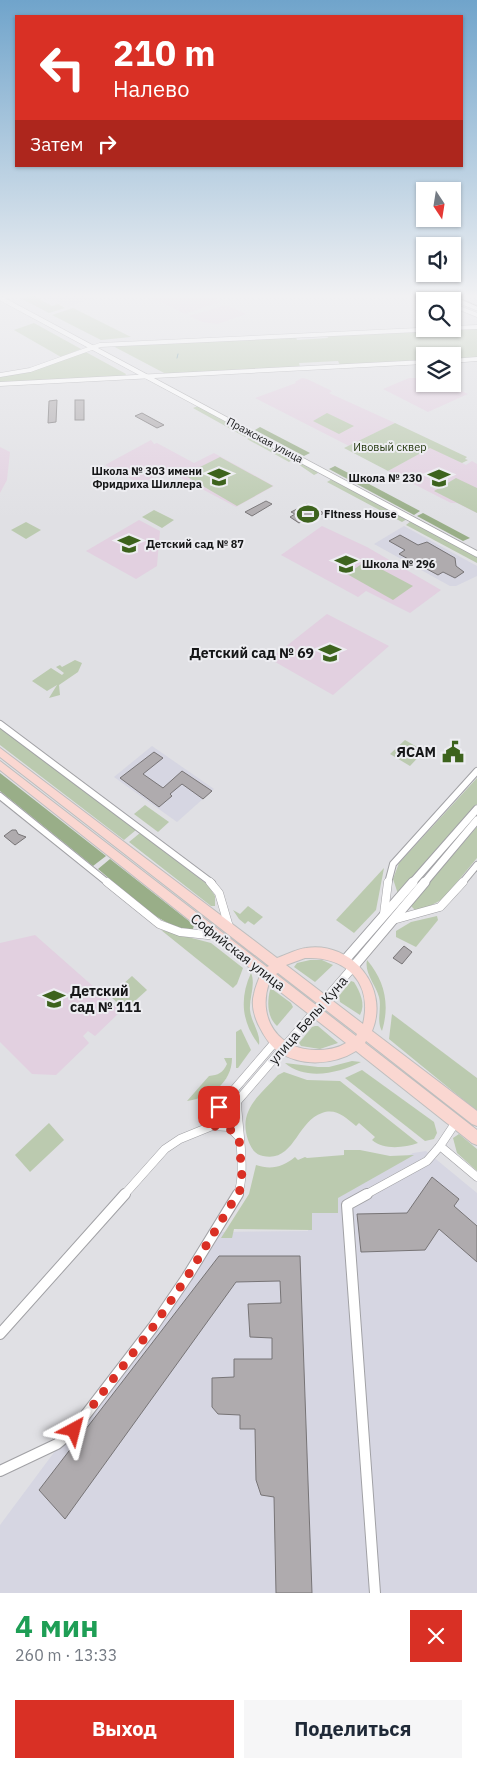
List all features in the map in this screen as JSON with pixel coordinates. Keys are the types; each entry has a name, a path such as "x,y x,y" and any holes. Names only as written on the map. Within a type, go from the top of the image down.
{"main road":[{"name":"Софийская улица","path":"0,752 477,1118"},
{"name":"Софийская улица","path":"0,765 477,1138"},
{"path":"305,953 330,955 350,963 365,983 370,1001 370,1021 365,1033 356,1044 344,1052 322,1057 306,1056 280,1045 265,1028 259,1012 259,996 267,974 276,964 290,957 305,953"}],"street":[{"path":"0,375 28,370"},
{"name":"Пражская улица","path":"138,370 477,554"},
{"path":"0,384 260,370"},
{"name":"Пражская улица","path":"148,376 477,550"},
{"path":"0,724 214,885 219,893 230,929"},
{"path":"477,771 393,864 390,871 388,918 440,907 477,865"},
{"path":"0,796 159,924 173,930 219,936"},
{"name":"улица Белы Куна","path":"208,1127 219,1107 280,1045 316,1012 350,963 477,809"},
{"name":"улица Белы Куна","path":"388,918 477,820"},
{"name":"улица Белы Куна","path":"208,1127 237,1104 280,1045"},
{"path":"0,1471 57,1444 74,1430 153,1327 187,1277 240,1190 242,1178 237,1104"},
{"path":"375,1593 347,1205 427,1161 456,1122"},
{"path":"0,1334 165,1148 180,1138 208,1127 229,1127 239,1137"},
{"path":"440,1146 477,1177"}],"shaded area":[{"path":"302,378 332,391 329,393 395,423 349,446 255,398 296,383"},
{"path":"409,378 416,378 416,392 461,391 468,394 428,412 383,389"},
{"name":"Школа № 303 имени Фридриха Шиллера","path":"151,440 154,444 157,443 194,463 214,453 274,486 236,507 166,470 141,484 105,465"},
{"path":"0,447 10,452 7,480 0,493"},
{"name":"Школа № 230","path":"430,447 466,465 472,461 477,464 477,513 457,503 451,503 388,471"},
{"name":"Детский сад № 87","path":"139,520 160,531 157,566 136,579 86,551"},
{"name":"Школа № 296","path":"322,526 367,547 441,590 410,613 366,591 358,597 281,555"},
{"path":"404,526 477,566 477,576 456,586 450,586 374,544"},
{"name":"Детский сад № 69","path":"327,614 389,646 333,695 270,659"},
{"path":"152,746 214,789 177,822 114,777"},
{"name":"Детский сад № 111","path":"35,935 121,1011 95,1036 88,1031 83,1036 89,1043 56,1075 32,1074 0,1042 0,943"},
{"path":"426,1151 477,1193 477,1593 0,1593 0,1525 218,1232 308,1231 308,1209 335,1200 344,1192 413,1153"}],"green space":[{"path":"24,370 119,370 126,374 125,376 0,383 0,376"},
{"path":"159,370 236,370 166,374"},
{"path":"198,406 250,435 245,437 193,408"},
{"path":"327,413 354,426 339,434 313,421"},
{"name":"Ивовый сквер","path":"395,423 467,457 465,459 468,460 462,463 430,448 388,471 344,448"},
{"path":"260,427 310,453 304,456 255,430"},
{"path":"253,436 318,471 318,473 314,475 292,460 289,462 247,439"},
{"path":"220,457 273,486 237,506 184,475"},
{"path":"335,466 420,511 414,515 329,469"},
{"path":"456,478 477,488 477,513 434,491"},
{"path":"332,479 407,519 402,522 327,482"},
{"path":"154,510 174,520 162,528 142,517"},
{"path":"423,513 470,538 463,541 417,516"},
{"path":"411,521 477,556 477,563 406,525"},
{"path":"26,522 41,530 26,539 11,530"},
{"path":"366,561 413,586 393,600 347,574"},
{"path":"75,660 82,663 78,672 59,685 60,695 49,698 57,685 47,691 32,681 51,668 62,675 64,673 56,667 60,665 62,667"},
{"path":"0,728 136,830 124,840 0,745"},
{"path":"405,740 424,751 410,766 390,754"},
{"path":"0,773 106,856 93,866 0,791"},
{"path":"477,778 477,804 398,894 393,879 399,863"},
{"path":"145,805 169,822 158,832 134,814"},
{"path":"477,827 477,858 443,899 430,906 415,910 410,905"},
{"path":"140,833 208,885 215,896 215,906 211,906 129,842"},
{"path":"110,859 194,925 193,929 181,928 169,923 130,897 98,869"},
{"path":"384,868 376,910 354,933 336,920"},
{"path":"248,906 263,917 254,925 248,921 245,924 233,910 240,914"},
{"path":"437,916 438,920 416,947 396,937 396,931 411,922"},
{"path":"161,930 211,943 243,968 237,984 233,988"},
{"path":"322,960 333,965 315,982 294,967 297,963"},
{"path":"367,960 382,985 386,1003 382,1031 379,1023 380,1006 378,992 367,970"},
{"path":"251,973 253,982 250,1010 259,1036 259,1045 249,1028 244,1010 245,992"},
{"path":"132,976 147,990 125,1010 110,996"},
{"path":"351,981 354,982 362,998 362,1011 360,1015 340,1002 339,996"},
{"path":"272,989 291,1003 293,1007 277,1026 271,1018 268,1004 270,990"},
{"path":"392,1014 477,1078 477,1111 389,1039"},
{"path":"315,1026 318,1026 338,1043 320,1049 301,1046 299,1043"},
{"path":"241,1029 251,1050 238,1068 236,1068 236,1032"},
{"path":"224,1058 232,1058 231,1067 224,1082 204,1097 187,1101 209,1076 224,1070 227,1064"},
{"path":"352,1061 361,1062 333,1072 323,1073 303,1072 293,1069 285,1063 329,1067"},
{"path":"362,1070 434,1122 437,1133 434,1139 425,1141 345,1078"},
{"path":"284,1072 307,1080 340,1081 418,1143 400,1147 382,1145 372,1140 375,1137 359,1123 356,1126 340,1114 327,1112 314,1117 289,1148 282,1153 273,1156 263,1156 256,1153 248,1140 246,1120 248,1112 264,1090 278,1075"},
{"path":"49,1123 64,1140 30,1172 15,1155"},
{"path":"459,1134 477,1149 477,1171 457,1153 453,1138"},
{"path":"344,1150 360,1150 390,1156 414,1155 338,1198 338,1213 312,1213 312,1230 234,1229 232,1238 221,1238 249,1194 256,1165 277,1167 295,1157 298,1160 305,1157 344,1155"}],"building":[{"path":"57,400 56,422 48,423 49,401"},
{"path":"75,400 84,400 84,420 75,420"},
{"path":"142,413 164,425 157,428 135,416"},
{"path":"266,501 272,504 252,516 245,512"},
{"name":"Fitness House","path":"307,504 324,513 308,522 304,520 299,523 290,517 295,514 291,512"},
{"path":"400,535 418,545 427,542 455,558 456,566 464,572 455,578 443,572 438,575 399,554 405,550 389,541"},
{"path":"154,752 163,758 143,774 163,788 182,771 212,791 203,799 182,784 159,807 120,778"},
{"path":"12,830 16,830 18,834 26,837 15,845 4,836"},
{"path":"404,946 412,952 402,964 393,958"},
{"path":"432,1177 459,1199 454,1206 477,1226 477,1262 439,1229 425,1250 361,1252 357,1214 407,1213"},
{"path":"219,1256 300,1256 312,1593 276,1593 274,1497 261,1495 256,1480 255,1429 240,1429 240,1415 218,1414 212,1407 212,1378 234,1377 234,1359 272,1359 272,1338 250,1337 248,1304 281,1303 280,1281 236,1282 65,1519 39,1490"}],"place":[{"name":"Школа № 303 имени Фридриха Шиллера","path":"219,477"},
{"name":"Школа № 230","path":"439,478"},
{"name":"Fitness House","path":"308,514"},
{"name":"Детский сад № 87","path":"129,544"},
{"name":"Школа № 296","path":"346,564"},
{"name":"Детский сад № 69","path":"330,653"},
{"name":"ЯСАМ","path":"453,752"},
{"name":"Детский сад № 111","path":"54,999"}],"route":[{"path":"74,1430 153,1327 187,1277 240,1190 242,1178 239,1137 232,1129 226,1126 205,1128 219,1107"}]}
